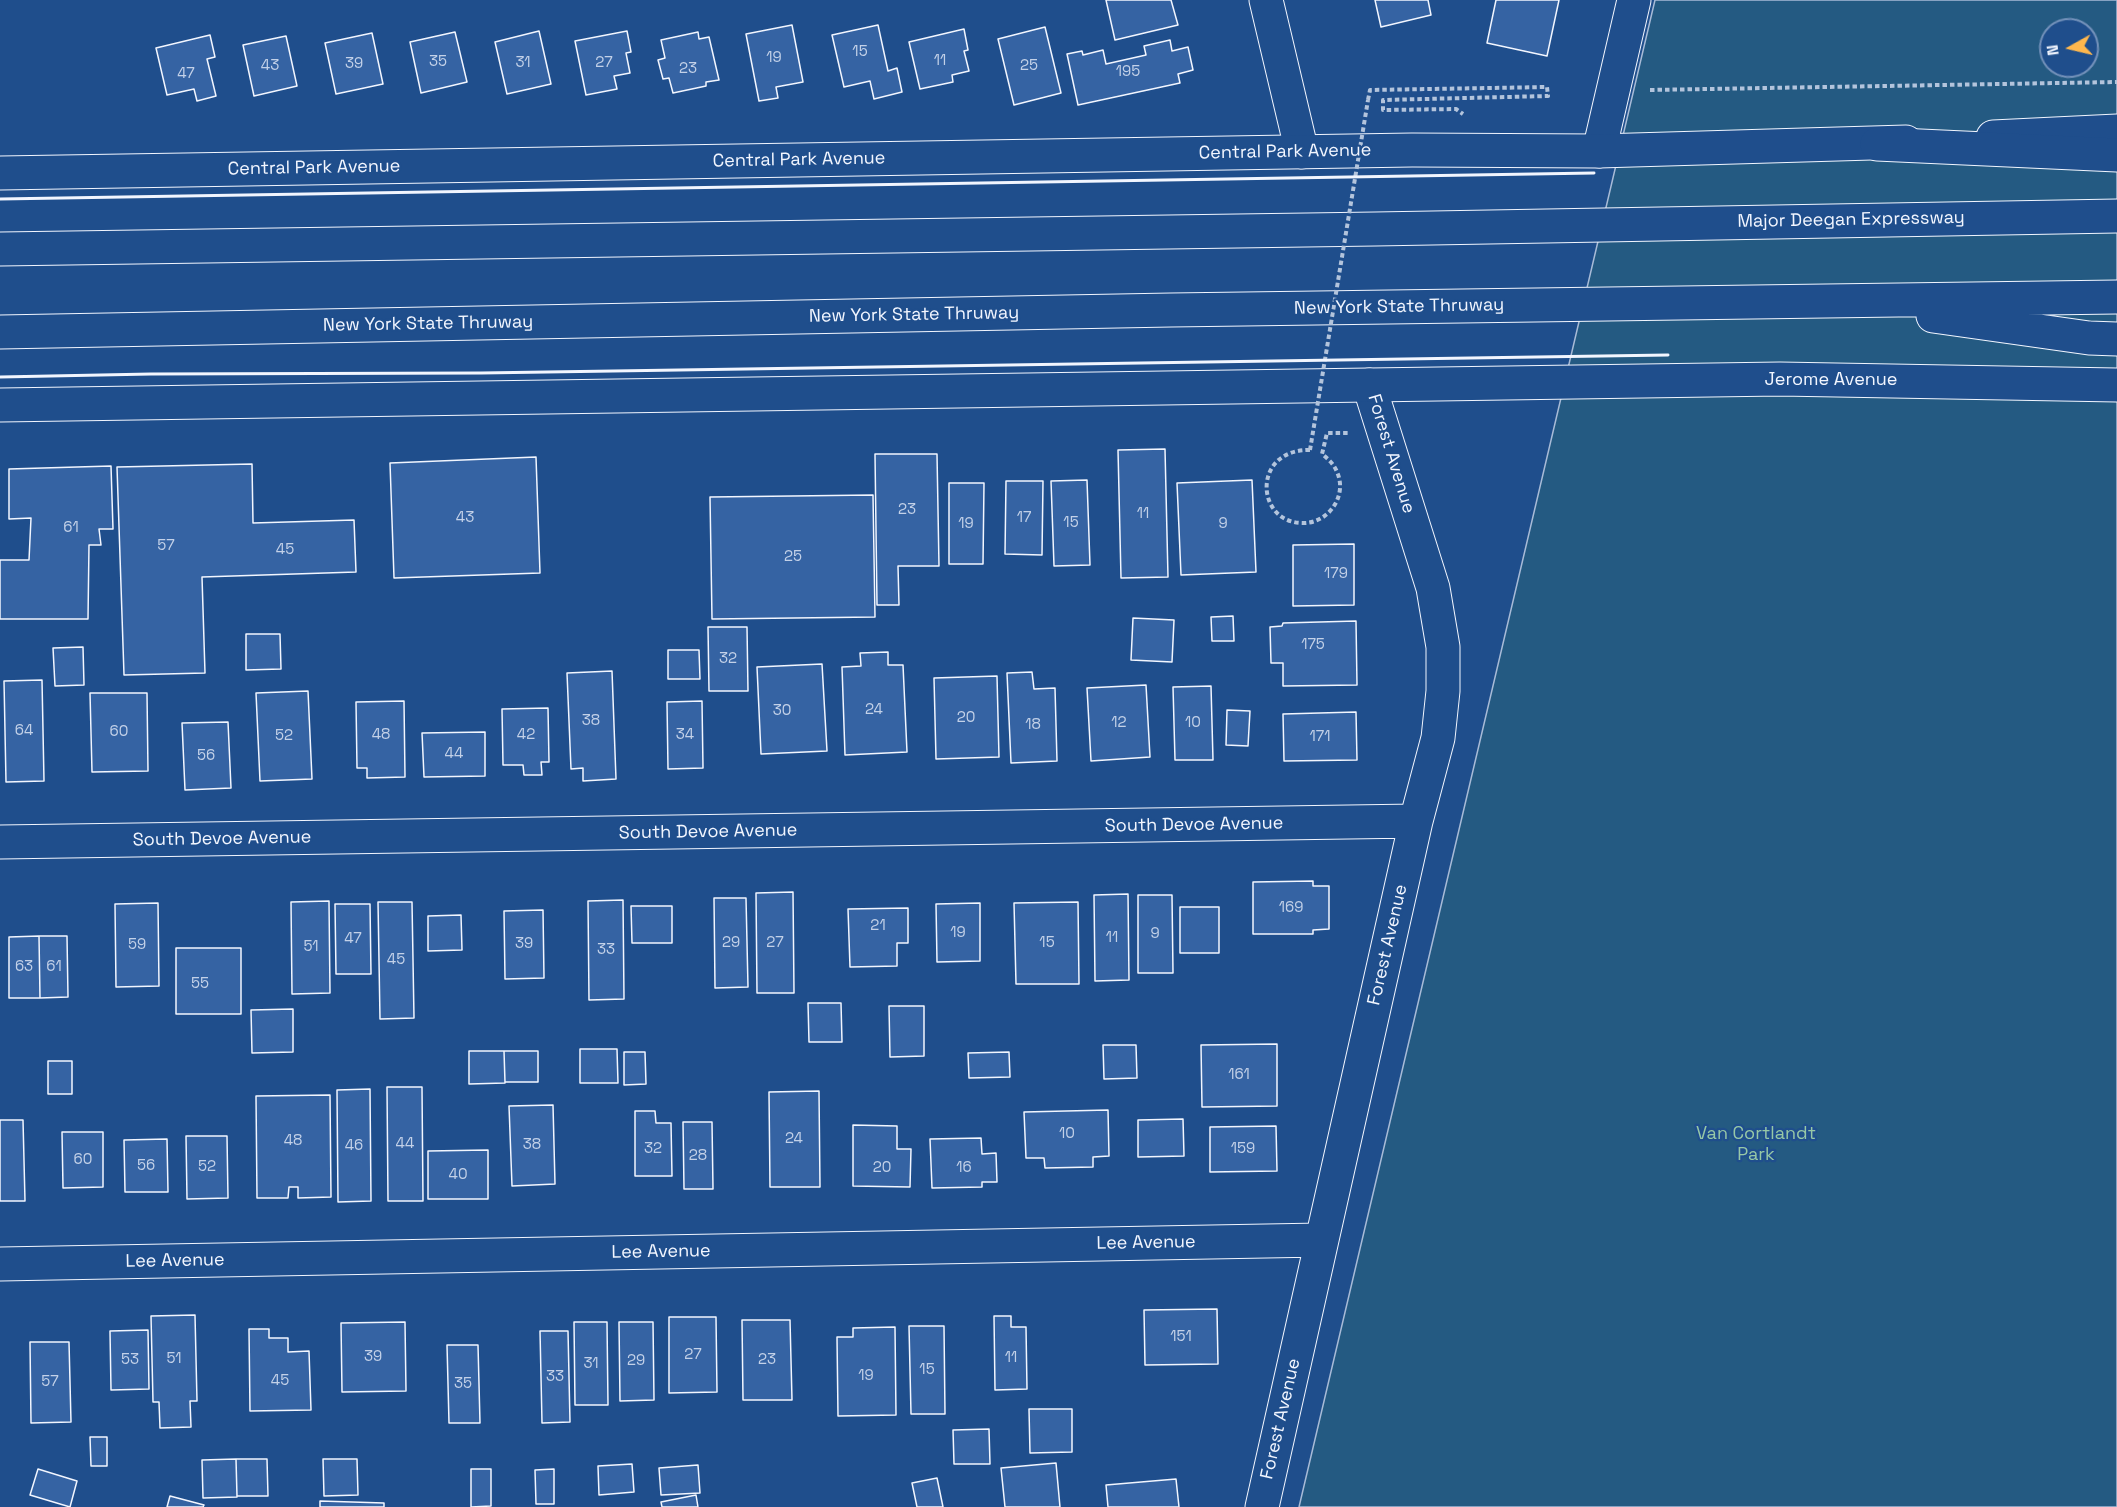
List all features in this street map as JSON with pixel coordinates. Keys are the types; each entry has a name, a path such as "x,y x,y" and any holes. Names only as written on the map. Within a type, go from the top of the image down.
{"main road":[{"path":"1266,0 1302,152"},
{"path":"1634,0 1599,151 1877,144 2117,131"},
{"path":"1877,144 2117,155"},
{"name":"Central Park Avenue","path":"0,173 1302,152 1599,151"},
{"name":"Major Deegan Expressway","path":"0,249 2117,216"},
{"path":"1827,302 2117,297"},
{"path":"1827,302 2089,338 2117,339"},
{"name":"New York State Thruway","path":"0,332 1159,310 1827,302"},
{"name":"Jerome Avenue","path":"1369,385 1868,380 2117,385"},
{"path":"0,405 1369,385"},
{"name":"Forest Avenue","path":"1262,1507 1416,821 1438,738 1443,691 1443,647 1432,588 1369,385"},
{"name":"South Devoe Avenue","path":"0,842 1416,821"},
{"name":"Lee Avenue","path":"0,1264 1321,1240"}],"path":[{"path":"1613,91 2117,82"},
{"path":"1322,454 1338,473 1340,485 1338,498 1332,509 1324,518 1312,523 1300,524 1278,514 1267,493 1266,481 1277,460 1287,453 1310,450 1370,90 1547,87 1548,96 1383,100 1383,110 1456,109 1466,116"}],"green space":[{"name":"Van Cortlandt Park","path":"1655,0 2117,0 2117,1507 1299,1507"}],"building":[{"path":"1106,0 1171,0 1178,25 1115,40"},
{"path":"1375,0 1428,0 1431,15 1381,27"},
{"path":"1496,0 1559,0 1547,56 1487,43"},
{"path":"792,25 803,82 776,87 778,98 759,101 746,34"},
{"path":"878,25 888,71 897,68 902,92 874,99 870,81 844,87 832,35"},
{"path":"1045,27 1061,93 1014,105 998,39"},
{"path":"964,29 968,50 964,51 969,71 952,75 953,82 920,89 909,42"},
{"path":"539,31 551,84 507,94 495,42"},
{"path":"627,31 631,52 626,53 630,73 614,76 617,89 586,95 575,41"},
{"path":"455,32 467,82 421,93 410,42"},
{"path":"698,32 699,39 709,37 719,80 706,82 706,86 673,93 669,78 663,79 658,60 665,58 661,40"},
{"path":"372,33 383,84 336,94 325,43"},
{"path":"210,35 215,57 207,59 216,96 197,101 194,89 167,95 156,48"},
{"path":"286,36 297,86 254,96 243,45"},
{"path":"1170,40 1172,51 1188,47 1193,70 1178,74 1180,83 1078,105 1067,54 1082,51 1083,55 1103,50 1106,64 1146,55 1144,46"},
{"path":"1165,449 1168,577 1121,578 1118,450"},
{"path":"875,454 937,454 939,566 898,566 899,605 877,605"},
{"path":"536,457 540,573 394,578 390,463"},
{"path":"252,464 253,523 354,520 356,572 202,577 205,673 124,675 117,467"},
{"path":"111,466 113,529 99,529 101,545 89,545 88,619 0,619 0,560 29,560 31,518 9,519 9,469"},
{"path":"1087,480 1090,565 1054,566 1051,481"},
{"path":"1252,480 1256,572 1181,575 1177,483"},
{"path":"1006,481 1043,481 1042,555 1005,554"},
{"path":"949,483 984,483 983,564 949,564"},
{"path":"873,495 875,617 712,619 710,497"},
{"path":"1354,544 1354,605 1293,606 1293,545"},
{"path":"1233,616 1234,641 1212,641 1211,617"},
{"path":"1133,618 1174,620 1172,662 1131,660"},
{"path":"1356,621 1357,685 1283,686 1283,663 1271,663 1270,627 1282,626 1283,623"},
{"path":"708,627 747,627 748,691 709,691"},
{"path":"246,634 280,634 281,669 246,670"},
{"path":"83,647 84,685 55,686 53,648"},
{"path":"668,650 699,650 700,679 668,679"},
{"path":"888,652 888,665 903,665 907,752 845,755 842,667 861,666 860,653"},
{"path":"822,664 827,751 761,754 757,667"},
{"path":"612,671 616,779 583,781 583,768 571,769 567,673"},
{"path":"1032,672 1034,689 1055,688 1057,761 1011,763 1007,673"},
{"path":"997,676 999,757 936,759 934,678"},
{"path":"42,680 44,781 6,782 4,681"},
{"path":"1146,685 1150,757 1091,761 1087,688"},
{"path":"1211,686 1213,760 1175,760 1173,687"},
{"path":"308,691 312,779 260,781 256,693"},
{"path":"90,693 147,693 148,771 92,772"},
{"path":"404,701 405,777 367,778 367,768 357,768 356,702"},
{"path":"702,701 703,768 668,769 667,702"},
{"path":"548,708 549,762 541,762 542,775 524,775 523,765 503,765 502,709"},
{"path":"1227,710 1250,711 1248,746 1226,745"},
{"path":"1356,712 1357,760 1284,761 1283,714"},
{"path":"228,722 231,788 185,790 182,723"},
{"path":"485,732 485,776 424,777 422,733"},
{"path":"1313,881 1313,886 1329,886 1329,929 1313,930 1313,934 1253,934 1253,882"},
{"path":"793,892 794,993 757,993 756,893"},
{"path":"1128,894 1129,980 1095,981 1094,895"},
{"path":"1138,895 1172,895 1173,973 1138,973"},
{"path":"714,898 746,898 748,987 715,988"},
{"path":"623,900 624,999 589,1000 588,901"},
{"path":"329,901 330,993 292,994 291,902"},
{"path":"378,902 412,902 414,1018 380,1019"},
{"path":"1078,902 1079,984 1016,984 1014,903"},
{"path":"158,903 159,986 116,987 115,904"},
{"path":"980,903 980,961 937,962 936,904"},
{"path":"335,904 370,904 371,974 336,974"},
{"path":"631,906 672,906 672,943 632,943"},
{"path":"1180,907 1219,907 1219,953 1180,953"},
{"path":"908,908 908,943 897,943 897,966 850,967 848,909"},
{"path":"543,910 544,978 505,979 504,911"},
{"path":"461,915 462,950 428,951 428,916"},
{"path":"39,936 67,936 68,997 40,998"},
{"path":"39,936 40,998 9,998 9,937"},
{"path":"176,948 241,948 241,1014 176,1014"},
{"path":"808,1003 841,1003 842,1042 809,1042"},
{"path":"889,1006 924,1006 924,1056 890,1057"},
{"path":"293,1009 293,1052 252,1053 251,1010"},
{"path":"1277,1044 1277,1106 1202,1107 1201,1045"},
{"path":"1103,1045 1136,1045 1137,1078 1104,1079"},
{"path":"580,1049 617,1049 618,1083 580,1083"},
{"path":"469,1051 504,1051 505,1083 469,1084"},
{"path":"504,1051 538,1051 538,1082 505,1082"},
{"path":"624,1052 645,1052 646,1084 624,1085"},
{"path":"1009,1052 1010,1077 969,1078 968,1053"},
{"path":"48,1061 72,1061 72,1094 48,1094"},
{"path":"387,1087 422,1087 423,1201 388,1201"},
{"path":"370,1089 371,1201 338,1202 337,1090"},
{"path":"819,1091 820,1187 770,1187 769,1092"},
{"path":"330,1095 331,1197 298,1198 298,1187 289,1187 288,1198 257,1198 256,1096"},
{"path":"553,1105 555,1184 512,1186 509,1106"},
{"path":"1108,1110 1109,1156 1093,1157 1093,1167 1045,1168 1044,1158 1026,1158 1024,1112"},
{"path":"635,1111 655,1111 656,1123 671,1123 672,1176 635,1176"},
{"path":"1183,1119 1184,1156 1138,1157 1138,1120"},
{"path":"0,1120 23,1120 25,1201 0,1201"},
{"path":"683,1122 712,1122 713,1189 684,1189"},
{"path":"853,1125 897,1126 897,1149 911,1149 910,1187 853,1186"},
{"path":"1276,1126 1277,1171 1210,1172 1210,1127"},
{"path":"62,1132 103,1132 103,1187 63,1188"},
{"path":"186,1136 227,1136 228,1198 187,1199"},
{"path":"981,1138 982,1154 996,1153 997,1182 982,1182 982,1187 932,1188 930,1139"},
{"path":"167,1139 168,1192 125,1192 124,1140"},
{"path":"488,1150 488,1199 428,1199 428,1151"},
{"path":"1217,1309 1218,1364 1145,1365 1144,1310"},
{"path":"195,1315 197,1401 190,1401 191,1427 160,1428 159,1402 153,1402 151,1316"},
{"path":"994,1316 1011,1316 1011,1327 1026,1327 1027,1389 995,1390"},
{"path":"669,1317 716,1317 717,1392 669,1393"},
{"path":"742,1320 790,1320 792,1400 743,1400"},
{"path":"405,1322 406,1391 342,1392 341,1323"},
{"path":"574,1322 607,1322 608,1405 575,1405"},
{"path":"619,1322 653,1322 654,1400 620,1401"},
{"path":"909,1326 944,1326 945,1414 911,1414"},
{"path":"895,1327 896,1415 838,1416 837,1337 853,1337 853,1328"},
{"path":"249,1329 269,1329 269,1338 288,1338 288,1352 309,1351 311,1410 250,1411"},
{"path":"148,1330 149,1389 111,1390 110,1331"},
{"path":"540,1331 568,1331 570,1422 542,1423"},
{"path":"30,1342 69,1342 71,1422 31,1423"},
{"path":"447,1345 478,1345 480,1423 449,1423"},
{"path":"1029,1409 1072,1409 1072,1452 1030,1453"},
{"path":"989,1429 990,1464 954,1464 953,1430"},
{"path":"90,1437 107,1437 107,1466 91,1466"},
{"path":"236,1459 267,1459 268,1496 237,1496"},
{"path":"236,1459 237,1497 203,1498 202,1460"},
{"path":"323,1459 357,1459 358,1495 324,1496"},
{"path":"1056,1463 1060,1507 1005,1507 1001,1468"},
{"path":"632,1464 634,1492 599,1495 598,1466"},
{"path":"698,1465 700,1493 661,1495 659,1468"},
{"path":"38,1469 77,1481 70,1507 30,1495"},
{"path":"471,1469 491,1469 491,1506 471,1507"},
{"path":"554,1469 554,1504 536,1504 535,1470"},
{"path":"937,1478 943,1507 917,1507 912,1483"},
{"path":"1176,1479 1179,1507 1108,1507 1106,1485"},
{"path":"696,1495 698,1507 662,1507 661,1502"},
{"path":"170,1496 204,1505 203,1507 167,1507"},
{"path":"320,1501 384,1503 384,1507 320,1507"}],"wall":[{"path":"0,199 1594,173"},
{"path":"0,377 481,373 1668,355"}]}
